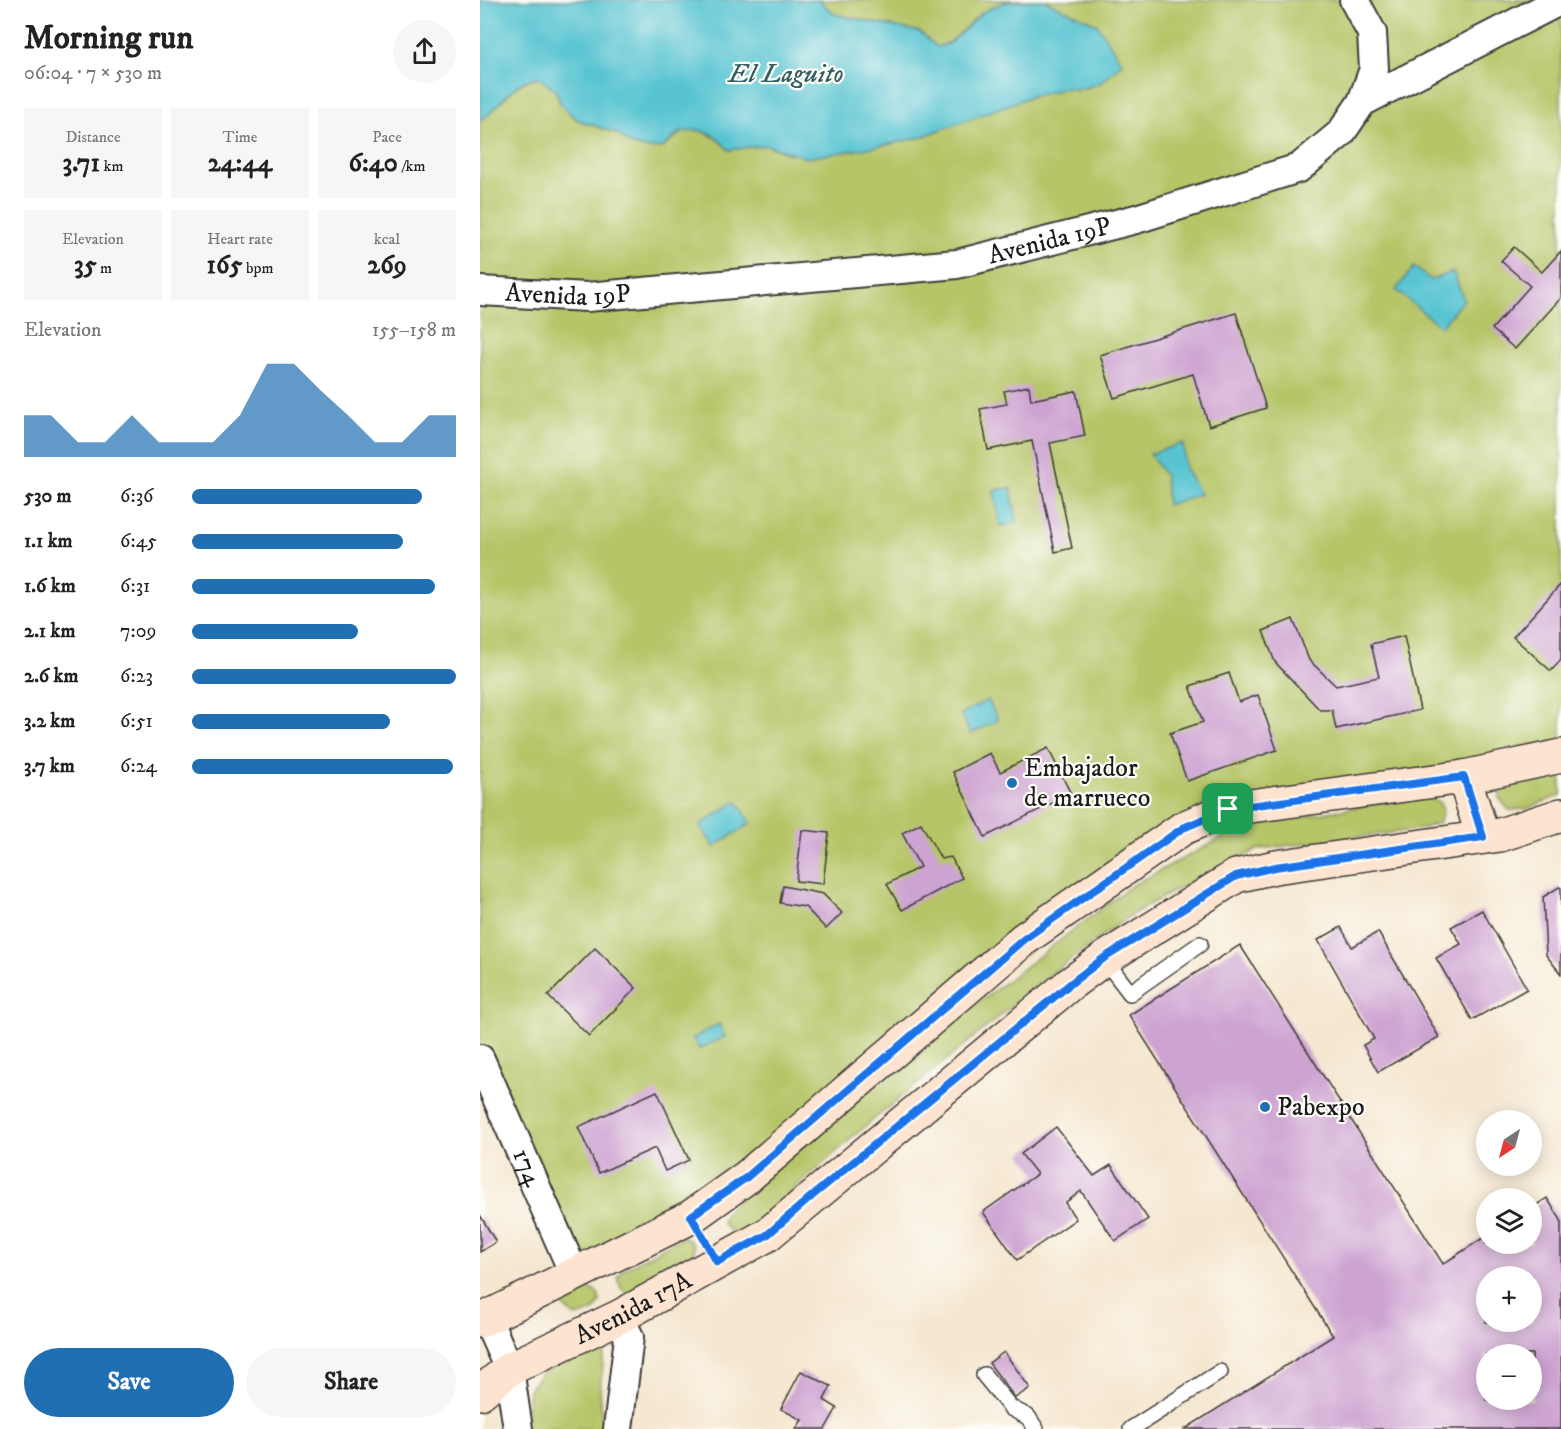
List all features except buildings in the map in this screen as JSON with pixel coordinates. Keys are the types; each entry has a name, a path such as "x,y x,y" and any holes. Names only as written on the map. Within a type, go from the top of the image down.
{"main road":[{"name":"Avenida 17A","path":"483,1319 575,1276 691,1216 747,1177 1024,939 1183,828 1228,809 1464,777 1561,756"},
{"path":"1464,777 1483,837"},
{"name":"Avenida 17A","path":"480,1394 509,1369 619,1317 767,1235 1104,958 1236,876 1275,867 1500,835 1561,815"},
{"path":"691,1216 717,1262"}],"street":[{"path":"1354,0 1372,33 1374,69 1362,102"},
{"name":"Avenida 19P","path":"480,291 587,297 957,264 1136,219 1299,168 1341,133 1362,102 1561,0"},
{"name":"174","path":"480,1059 575,1276"},
{"path":"618,1429 628,1336 619,1317"},
{"path":"483,1319 509,1369 518,1429"}],"lane":[{"path":"1104,958 1130,993 1200,944"},
{"path":"1131,1429 1220,1372"},
{"path":"984,1375 1011,1408 1028,1417 1036,1429"}],"green space":[{"path":"819,0 1044,0 1013,2 992,7 978,16 952,40 937,47 920,32 834,14"},
{"name":"El Laguito","path":"1044,0 1561,0 1561,756 1183,828 747,1177 575,1276 480,1059 480,121 513,89 538,77 555,90 562,106 578,120 616,133 630,144 664,147 681,134 696,130 712,136 729,150 766,145 789,154 881,146 921,137 1029,97 1065,88 1081,89 1100,83"},
{"path":"1561,767 1561,795 1526,809 1509,810 1499,798 1502,788"},
{"path":"1423,795 1438,801 1443,809 1440,822 1422,829 1259,849 1205,874 1134,913 1051,974 856,1134 749,1230 735,1233 723,1224 723,1218 729,1208 923,1045 1131,886 1241,828"},
{"path":"683,1237 693,1244 694,1257 638,1295 621,1288 618,1277 624,1269"},
{"path":"583,1285 598,1293 600,1302 594,1311 577,1317 565,1308 563,1294"},
{"path":"605,1347 600,1389 603,1429 525,1429 529,1390 542,1372"}],"water":[{"name":"El Laguito","path":"480,0 819,0 834,14 920,32 937,47 950,43 983,12 1004,2 1044,0 1097,24 1122,63 1100,83 1081,89 1065,88 1029,97 921,137 881,146 807,158 766,145 729,150 714,135 697,130 678,133 664,147 649,149 630,144 616,133 578,120 562,106 555,90 538,77 513,89 480,121"},
{"path":"1414,267 1431,280 1453,272 1464,299 1441,327 1396,290"},
{"path":"1183,443 1185,468 1200,494 1167,505 1165,476 1150,454"},
{"path":"1011,488 1017,523 1000,526 994,490"},
{"path":"988,700 998,720 971,734 961,714"},
{"path":"737,801 751,823 714,847 700,825"},
{"path":"719,1024 725,1037 699,1049 693,1038"}],"place":[{"name":"Embajador de marrueco","path":"1012,783"},
{"name":"Pabexpo","path":"1265,1107"}],"route":[{"path":"1464,777 1483,837 1275,867 1236,876 1104,958 767,1235 717,1262 691,1216 747,1177 1024,939 1183,828 1228,809 1464,777"}]}
